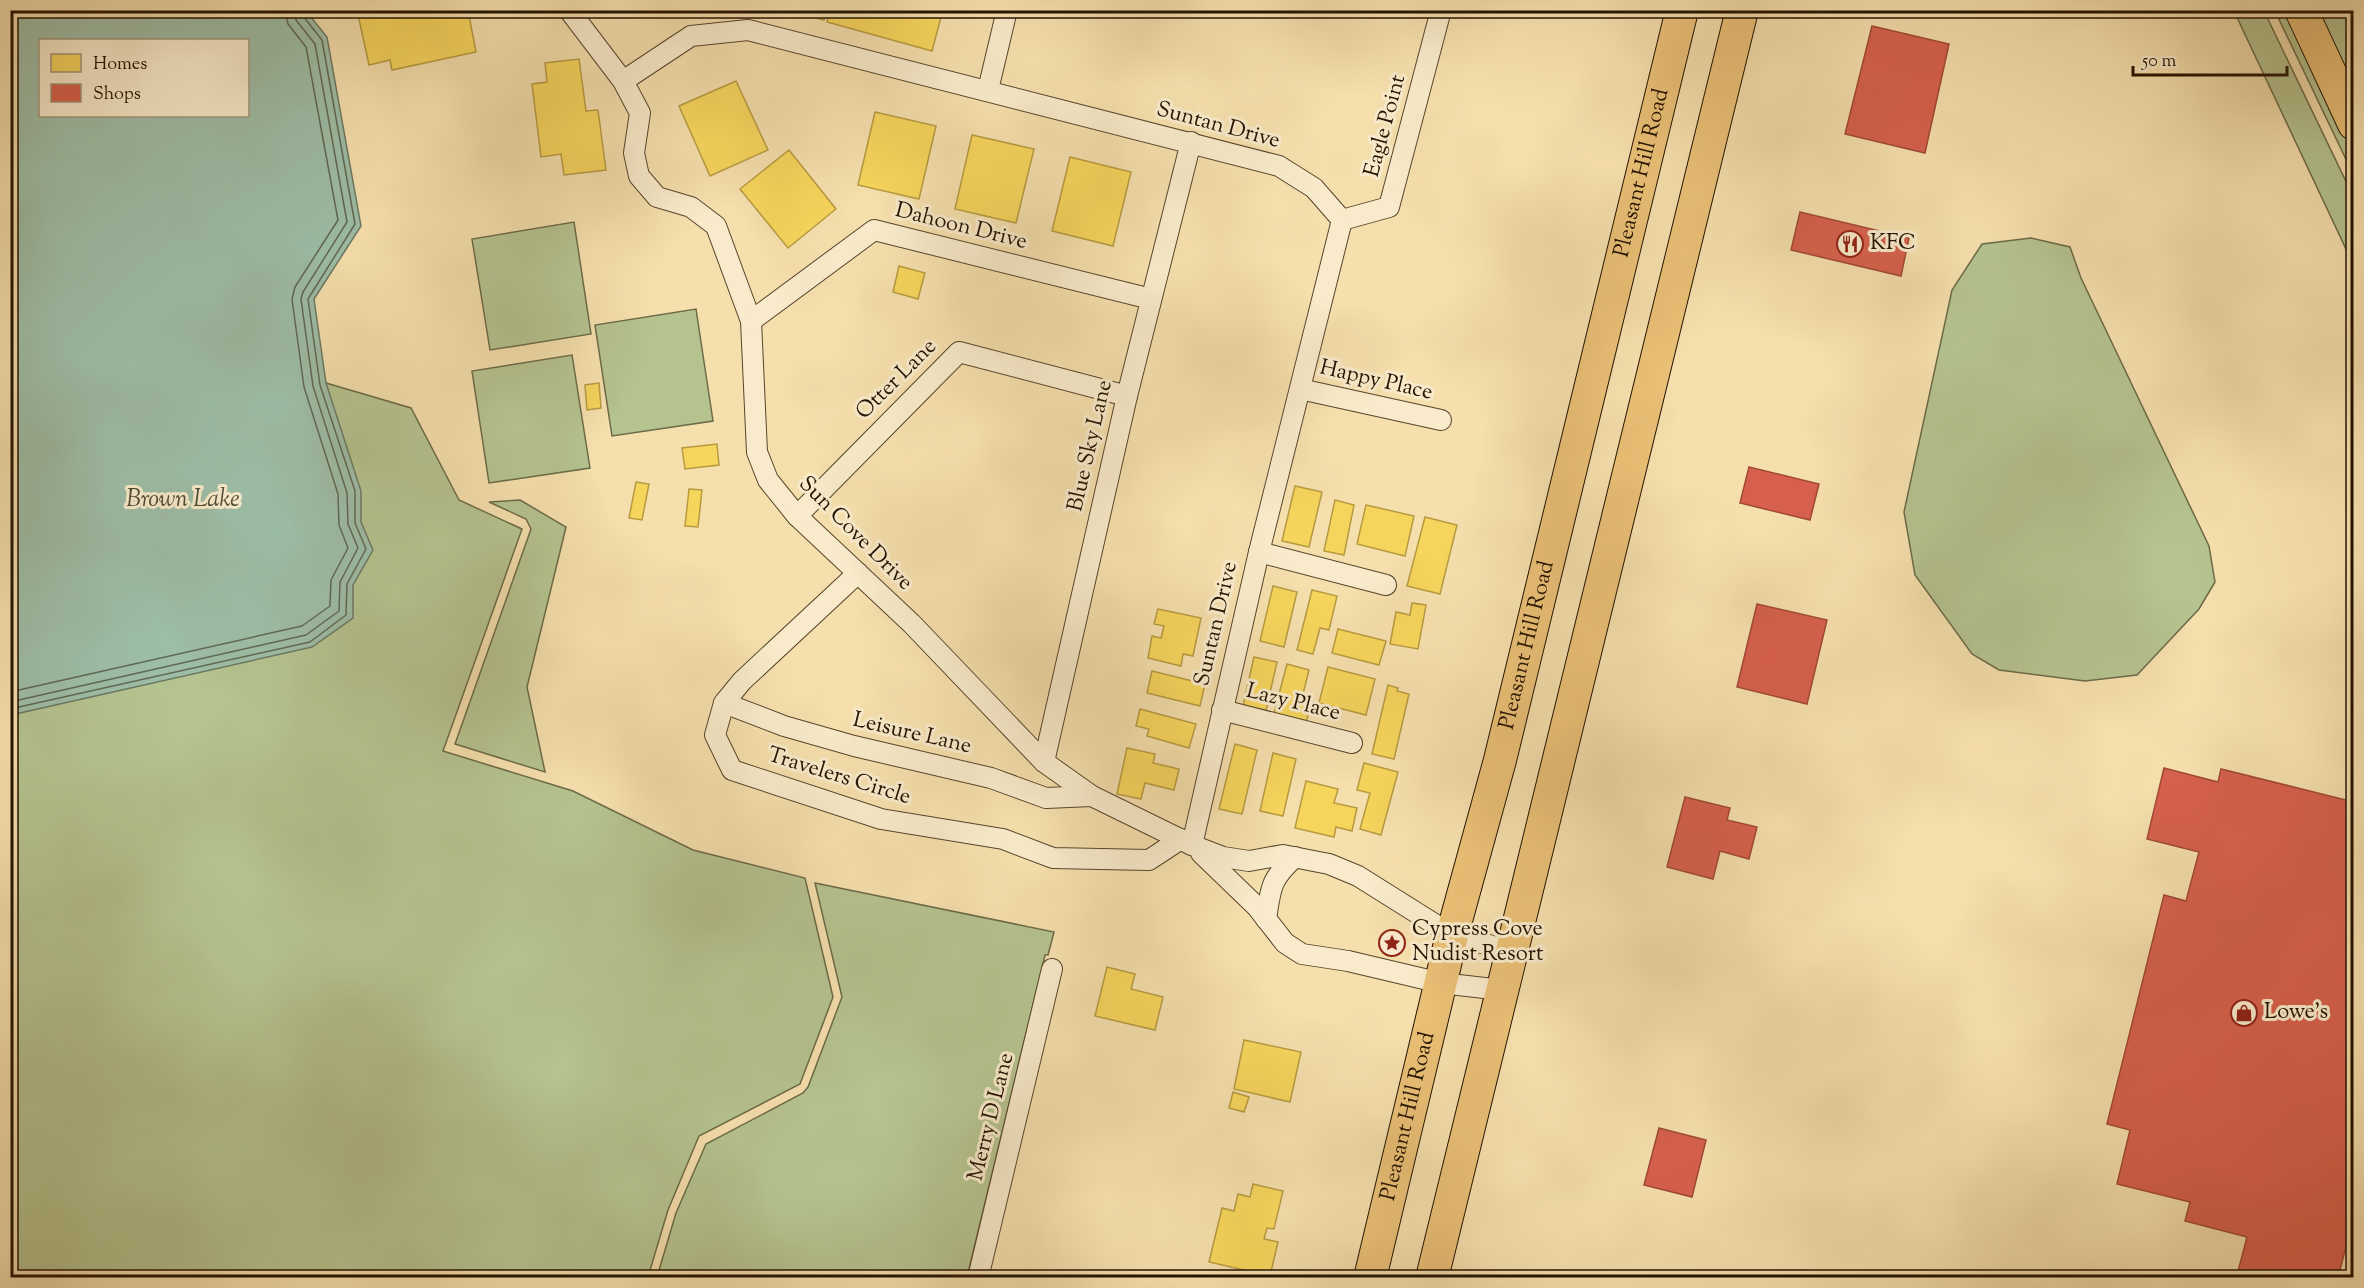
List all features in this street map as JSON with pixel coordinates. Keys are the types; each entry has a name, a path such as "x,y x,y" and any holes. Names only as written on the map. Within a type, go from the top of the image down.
{"main road":[{"name":"Pleasant Hill Road","path":"1371,1278 1452,935 1500,760 1682,10"},
{"path":"1432,1278 1742,10"},
{"path":"2301,10 2354,124"}],"street":[{"name":"Sun Cove Drive","path":"569,10 622,81 640,113 634,153 639,176 657,197 691,207 716,226 751,321 757,452 768,480 797,516 912,624 1044,762 1092,796 1222,857 1249,861 1283,855 1329,864 1358,876 1452,935 1511,951"},
{"path":"988,90 1007,10"},
{"name":"Eagle Point","path":"1342,220 1389,207 1441,10"},
{"name":"Suntan Drive","path":"622,81 691,36 748,30 1279,166 1314,188 1342,220 1222,710 1186,842"},
{"name":"Blue Sky Lane","path":"1044,762 1127,396 1191,142"},
{"name":"Dahoon Drive","path":"751,321 874,230 1150,299"},
{"name":"Otter Lane","path":"797,516 959,352 1127,396"},
{"name":"Happy Place","path":"1300,388 1441,420"},
{"path":"1259,552 1386,585"},
{"name":"Travelers Circle","path":"858,573 742,681 724,703 715,735 732,770 881,819 1003,839 1053,858 1149,860 1186,842"},
{"name":"Leisure Lane","path":"724,703 784,726 854,746 991,777 1046,798 1092,796"},
{"name":"Lazy Place","path":"1222,710 1352,743"},
{"name":"Sun Cove Drive","path":"1186,842 1257,907 1285,943 1302,954 1348,961 1441,982 1502,990"},
{"path":"1266,919 1271,884 1281,870 1295,857"},
{"name":"Merry D Lane","path":"978,1278 1052,969"}],"shaded area":[{"path":"2234,11 2264,11 2353,196 2353,264"},
{"path":"2275,11 2353,11 2353,174"},
{"path":"574,222 591,334 490,350 472,239"},
{"path":"2031,238 2070,247 2081,278 2209,546 2215,582 2199,609 2137,675 2085,681 1999,670 1972,654 1915,575 1904,512 1952,290 1982,244"},
{"path":"696,309 713,421 612,436 595,325"},
{"path":"572,355 590,468 489,483 472,371"},
{"path":"326,383 411,408 459,500 522,529 443,751 573,791 693,850 805,878 833,997 800,1084 699,1136 668,1210 648,1277 11,1278 11,582"},
{"path":"520,500 566,527 527,687 545,772 455,744 531,529 526,519 489,502"},
{"path":"815,883 1054,932 1048,955 1045,955 967,1277 657,1277 676,1213 706,1144 803,1093 808,1087 842,997"}],"water":[{"name":"Brown Lake","path":"10,11 306,11 327,37 361,226 314,299 326,383 361,491 361,522 373,550 353,585 353,618 312,647 11,715"}],"building: Homes":[{"path":"357,10 468,10 476,52 392,70 390,60 369,65"},
{"path":"785,10 827,10 824,20"},
{"path":"830,10 916,10 941,17 932,51 827,22"},
{"path":"950,10 976,10 974,18 950,13"},
{"path":"579,59 586,111 598,110 606,170 564,175 561,154 541,157 532,84 547,82 545,63"},
{"path":"736,81 768,150 710,176 679,106"},
{"path":"875,112 936,126 919,199 858,185"},
{"path":"972,135 1034,149 1016,223 955,209"},
{"path":"789,150 836,209 788,248 740,189"},
{"path":"1070,157 1131,172 1113,246 1052,231"},
{"path":"899,266 925,273 918,299 893,292"},
{"path":"599,383 601,408 587,410 585,385"},
{"path":"717,444 719,465 685,469 682,448"},
{"path":"636,482 649,484 642,520 629,518"},
{"path":"1295,486 1322,492 1309,547 1282,541"},
{"path":"689,489 702,490 698,527 685,526"},
{"path":"1335,500 1354,505 1344,555 1324,551"},
{"path":"1366,505 1414,516 1405,556 1357,544"},
{"path":"1425,517 1457,525 1440,594 1407,586"},
{"path":"1273,586 1297,592 1284,647 1260,641"},
{"path":"1312,590 1337,596 1329,630 1320,628 1313,654 1297,650"},
{"path":"1412,603 1426,605 1418,649 1390,644 1396,612 1410,615"},
{"path":"1158,609 1201,618 1193,656 1183,654 1181,666 1148,658 1152,636 1161,638 1164,626 1154,624"},
{"path":"1338,629 1386,641 1379,665 1332,653"},
{"path":"1254,657 1277,662 1265,715 1242,710"},
{"path":"1287,664 1309,670 1302,698 1312,701 1305,726 1273,717"},
{"path":"1328,667 1375,679 1366,715 1319,703"},
{"path":"1152,671 1205,684 1200,706 1147,693"},
{"path":"1388,685 1398,688 1397,691 1409,694 1394,759 1372,754"},
{"path":"1140,709 1196,724 1189,748 1147,736 1149,729 1136,726"},
{"path":"1235,744 1257,750 1242,814 1219,809"},
{"path":"1127,748 1155,754 1153,763 1179,769 1174,790 1145,783 1141,799 1117,794"},
{"path":"1273,753 1296,759 1283,816 1260,811"},
{"path":"1364,763 1398,772 1381,835 1360,829 1370,793 1357,790"},
{"path":"1306,781 1338,789 1334,803 1357,808 1352,831 1336,827 1334,837 1295,828"},
{"path":"1107,967 1135,974 1131,989 1163,997 1155,1030 1095,1016"},
{"path":"1244,1040 1301,1052 1290,1102 1234,1089"},
{"path":"1233,1092 1249,1097 1244,1112 1229,1108"},
{"path":"1253,1184 1283,1191 1274,1229 1267,1228 1264,1239 1278,1242 1270,1276 1209,1262 1222,1208 1234,1211 1238,1194 1250,1197"}],"building: Shops":[{"path":"1872,26 1949,44 1925,153 1845,134"},
{"name":"KFC","path":"1800,212 1909,238 1901,276 1791,250"},
{"path":"1749,467 1819,484 1810,520 1740,503"},
{"path":"1757,604 1827,620 1807,704 1737,687"},
{"name":"Lowe's","path":"2164,768 2218,782 2221,769 2354,802 2354,1216 2338,1278 2249,1278 2237,1275 2247,1237 2185,1221 2190,1202 2117,1184 2130,1130 2107,1124 2164,895 2186,901 2199,852 2147,839"},
{"path":"1685,797 1730,808 1727,820 1757,827 1749,859 1720,851 1713,879 1667,867"},
{"path":"1659,1128 1706,1140 1692,1197 1644,1185"}],"place":[{"name":"KFC","path":"1850,244"},
{"name":"Cypress Cove Nudist Resort","path":"1392,943"},
{"name":"Lowe's","path":"2244,1013"}]}
